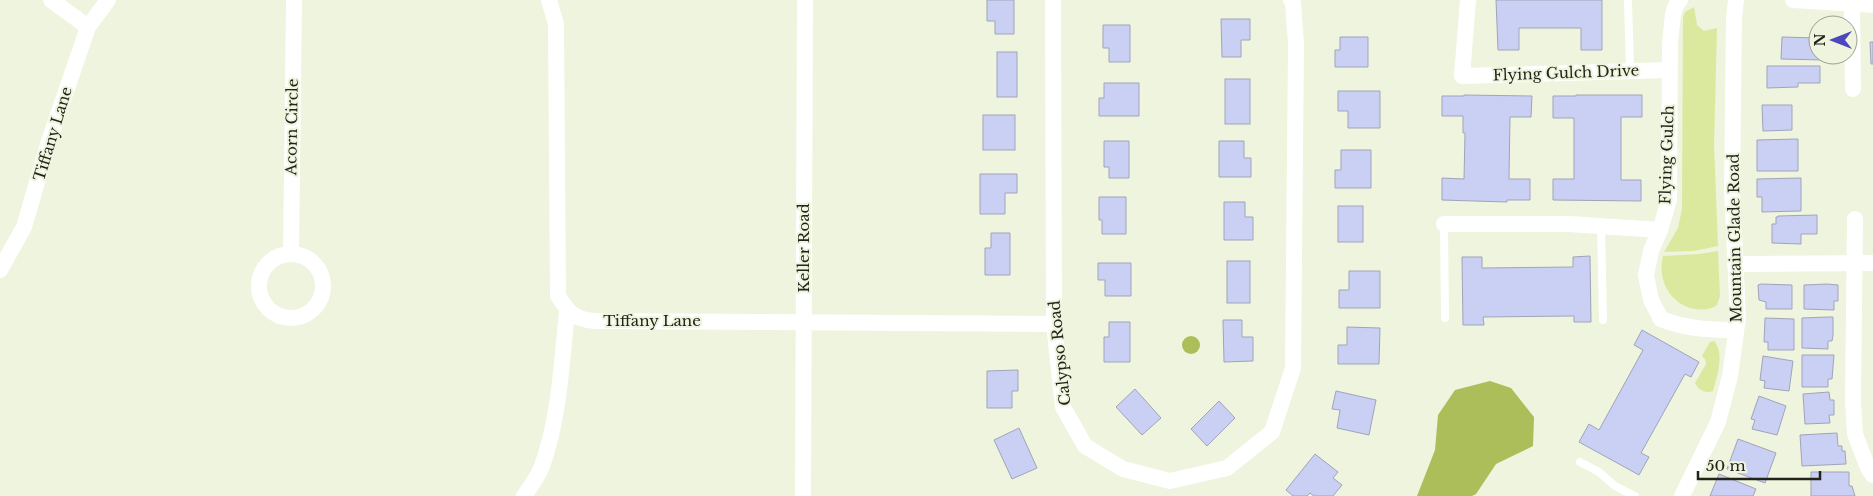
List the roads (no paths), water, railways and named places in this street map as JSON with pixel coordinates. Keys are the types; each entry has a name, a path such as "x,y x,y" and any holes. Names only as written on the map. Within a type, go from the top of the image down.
{"street":[{"path":"51,0 88,27"},
{"name":"Tiffany Lane","path":"0,270 24,227 49,141 88,27 108,0"},
{"name":"Acorn Circle","path":"291,254 294,0"},
{"path":"524,496 541,468 551,439 562,367 567,311 558,296 556,24 549,0"},
{"name":"Keller Road","path":"803,496 804,0"},
{"name":"Calypso Road","path":"1053,0 1054,324 1063,406 1085,446 1123,468 1170,481 1227,468 1272,432 1293,368 1296,44 1293,2 1291,0"},
{"name":"Flying Gulch Drive","path":"1468,0 1462,76 1669,70"},
{"name":"Flying Gulch","path":"1680,0 1673,14 1669,70 1669,200 1660,230 1650,251 1646,275 1651,300 1661,319 1673,324 1697,329 1736,330"},
{"name":"Mountain Glade Road","path":"1682,496 1718,422 1730,376 1738,318 1732,192 1734,18 1736,0"},
{"path":"1794,0 1873,5"},
{"path":"1852,4 1853,89"},
{"path":"1855,219 1853,402 1855,434 1868,468 1873,475"},
{"path":"1444,224 1569,224 1660,230"},
{"path":"1735,264 1873,263"},
{"name":"Tiffany Lane","path":"567,311 580,319 594,321 1054,324"}],"lane":[{"path":"1628,0 1630,71"},
{"path":"1444,224 1445,318"},
{"path":"1601,226 1603,320"},
{"path":"1580,462 1599,472 1615,486 1635,496"}]}
